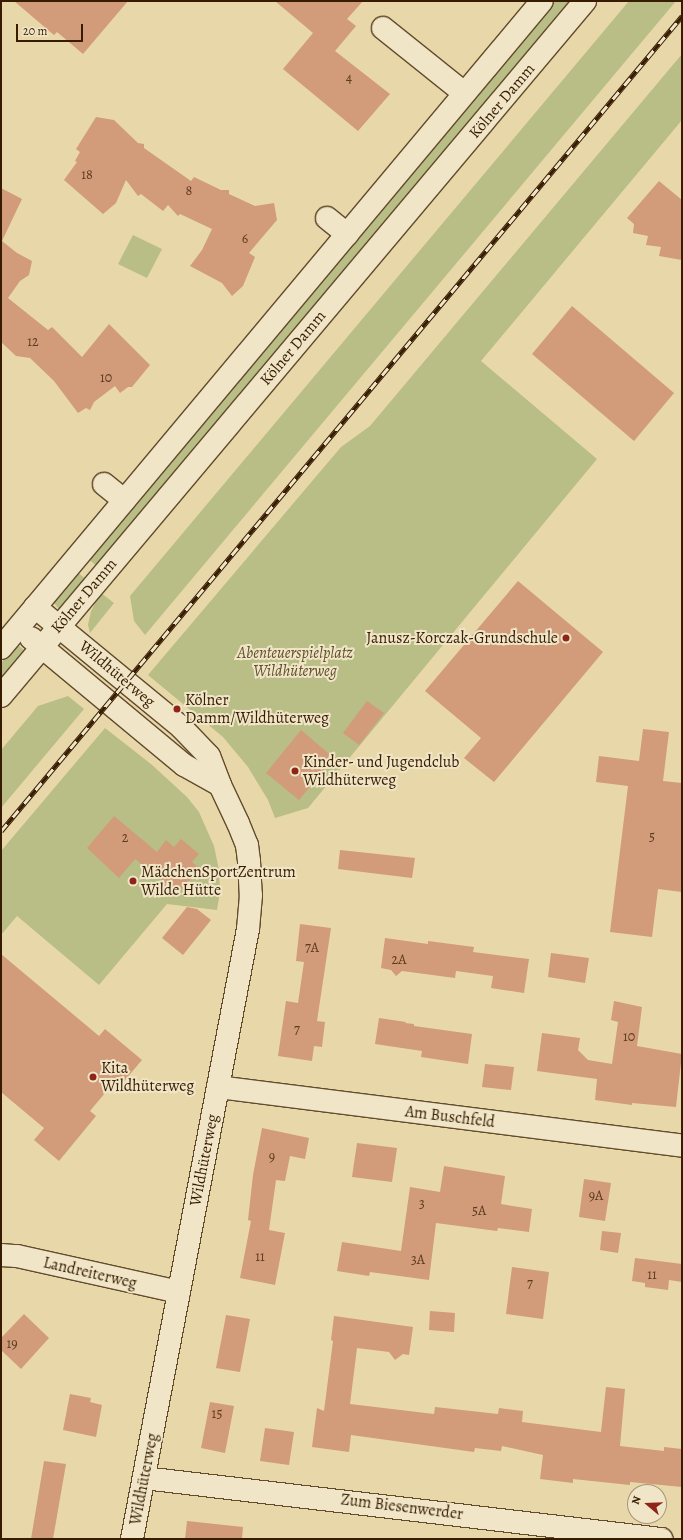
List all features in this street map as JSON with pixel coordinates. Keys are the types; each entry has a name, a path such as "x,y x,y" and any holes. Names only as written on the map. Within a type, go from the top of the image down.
{"street":[{"name":"Kölner Damm","path":"1,648 542,1"},
{"name":"Kölner Damm","path":"1,696 586,1"},
{"path":"383,28 464,93"},
{"path":"327,218 347,234"},
{"path":"104,484 124,500"},
{"name":"Wildhüterweg","path":"35,607 192,737 209,756 247,846 251,880 248,929 132,1539"},
{"name":"Wildhüterweg","path":"18,627 184,765 220,785"},
{"name":"Am Buschfeld","path":"218,1087 682,1146"},
{"name":"Landreiterweg","path":"1,1255 17,1256 179,1292"},
{"name":"Zum Biesenwerder","path":"144,1478 660,1539"}],"green space":[{"path":"555,1 572,1 98,567 88,559"},
{"path":"629,1 676,1 145,635 134,621 130,596"},
{"name":"Abenteuerspielplatz Wildhüterweg","path":"682,54 682,120 481,361 597,459 308,808 275,818 268,800 248,767 223,737 148,675 341,447 370,426"},
{"path":"133,235 162,249 147,278 118,264"},
{"path":"77,572 87,580 59,609 53,602"},
{"path":"101,593 114,603 90,633 88,625 91,611"},
{"path":"19,646 25,651 1,683 1,663 15,647"},
{"path":"68,696 84,709 1,808 1,750 38,706"},
{"name":"MädchenSportZentrum Wilde Hütte","path":"105,728 151,764 187,797 199,812 214,846 219,870 220,892 217,910 167,904 99,985 17,916 1,935 1,851"}],"building":[{"path":"14,1 128,1 83,54 57,32 54,35"},
{"path":"275,1 363,1 347,19 356,26 335,51 390,94 358,131 283,69 313,33"},
{"path":"96,117 114,120 138,143 144,144 144,148 191,181 194,177 221,190 229,190 229,194 255,206 274,203 277,220 249,253 255,257 243,286 232,296 222,283 190,266 202,250 212,229 180,214 178,216 168,205 163,211 141,194 138,196 126,180 116,203 103,214 64,180 77,162 75,161 80,152 76,149"},
{"path":"659,181 682,200 682,260 659,256 661,247 646,245 648,236 633,233 634,224 627,218"},
{"path":"1,188 22,199 2,241 17,253 32,261 29,275 20,281 8,298 48,330 52,327 82,357 109,324 150,365 132,387 128,387 120,393 115,386 94,402 90,410 86,408 78,413 54,381 30,358 16,356 1,342"},
{"path":"572,306 674,393 634,441 532,354"},
{"path":"518,581 603,652 494,782 464,758 481,738 425,691"},
{"path":"367,701 384,713 359,745 343,733"},
{"path":"643,729 669,732 663,781 682,783 682,892 658,889 652,937 610,932 628,786 596,782 599,756 639,761"},
{"path":"301,730 334,758 299,800 266,773"},
{"path":"114,816 157,852 166,840 174,847 181,839 199,854 192,862 200,869 178,893 135,859 119,878 87,848"},
{"path":"340,850 415,858 412,878 338,869"},
{"path":"187,907 197,909 211,920 183,955 162,938"},
{"path":"300,924 331,928 317,1021 325,1022 322,1047 314,1046 312,1061 278,1056 286,1001 298,1003 304,962 296,961"},
{"path":"385,938 428,944 428,941 474,947 473,952 529,959 524,993 491,988 493,976 456,971 455,978 402,971 396,976 391,970 381,968"},
{"path":"551,953 589,958 585,983 548,977"},
{"path":"1,954 99,1036 105,1029 142,1060 120,1086 115,1081 90,1111 96,1116 59,1161 34,1140 44,1128 1,1092"},
{"path":"614,1001 642,1007 637,1046 682,1054 676,1107 632,1103 632,1105 595,1100 597,1079 537,1071 542,1033 580,1038 578,1050 588,1060 612,1064 618,1022 611,1020"},
{"path":"379,1018 406,1022 405,1023 414,1024 414,1026 472,1034 468,1064 421,1057 422,1051 375,1044"},
{"path":"485,1064 514,1067 511,1090 482,1087"},
{"path":"262,1128 309,1138 305,1159 290,1156 285,1181 276,1180 269,1230 285,1233 275,1285 240,1278 251,1221 248,1220 253,1175"},
{"path":"357,1143 397,1148 392,1182 352,1177"},
{"path":"444,1166 505,1176 501,1204 532,1209 529,1232 498,1228 497,1231 436,1223 429,1280 370,1272 369,1276 337,1271 342,1242 401,1251 410,1187 440,1192"},
{"path":"584,1179 611,1183 605,1221 579,1217"},
{"path":"602,1231 621,1233 618,1253 600,1250"},
{"path":"635,1258 682,1264 682,1282 669,1280 668,1290 645,1287 645,1283 632,1281"},
{"path":"512,1267 549,1272 543,1319 506,1314"},
{"path":"430,1311 455,1313 454,1332 429,1330"},
{"path":"24,1314 49,1338 21,1369 1,1350 1,1338"},
{"path":"226,1315 250,1319 240,1372 216,1368"},
{"path":"334,1316 413,1327 409,1355 403,1354 395,1360 389,1352 357,1348 350,1404 434,1414 435,1407 498,1414 499,1408 523,1411 522,1422 601,1432 606,1387 625,1389 620,1446 664,1451 664,1447 682,1449 682,1487 667,1486 667,1484 630,1482 630,1484 627,1485 573,1479 573,1483 540,1479 543,1455 502,1446 501,1451 475,1448 474,1452 351,1435 349,1452 312,1447 317,1408 324,1411 333,1341 331,1340"},
{"path":"70,1394 91,1398 90,1402 102,1405 96,1437 63,1430"},
{"path":"210,1402 234,1406 225,1453 201,1448"},
{"path":"265,1428 294,1432 289,1465 260,1461"},
{"path":"44,1461 66,1464 53,1539 31,1539"},
{"path":"187,1521 243,1527 242,1539 185,1539"}],"railway":[{"path":"1,831 682,16"}],"place":[{"name":"Janusz-Korczak-Grundschule","path":"566,638"},
{"name":"Kölner Damm/Wildhüterweg","path":"177,709"},
{"name":"Kinder- und Jugendclub Wildhüterweg","path":"295,771"},
{"name":"MädchenSportZentrum Wilde Hütte","path":"133,881"},
{"name":"Kita Wildhüterweg","path":"93,1077"}]}
